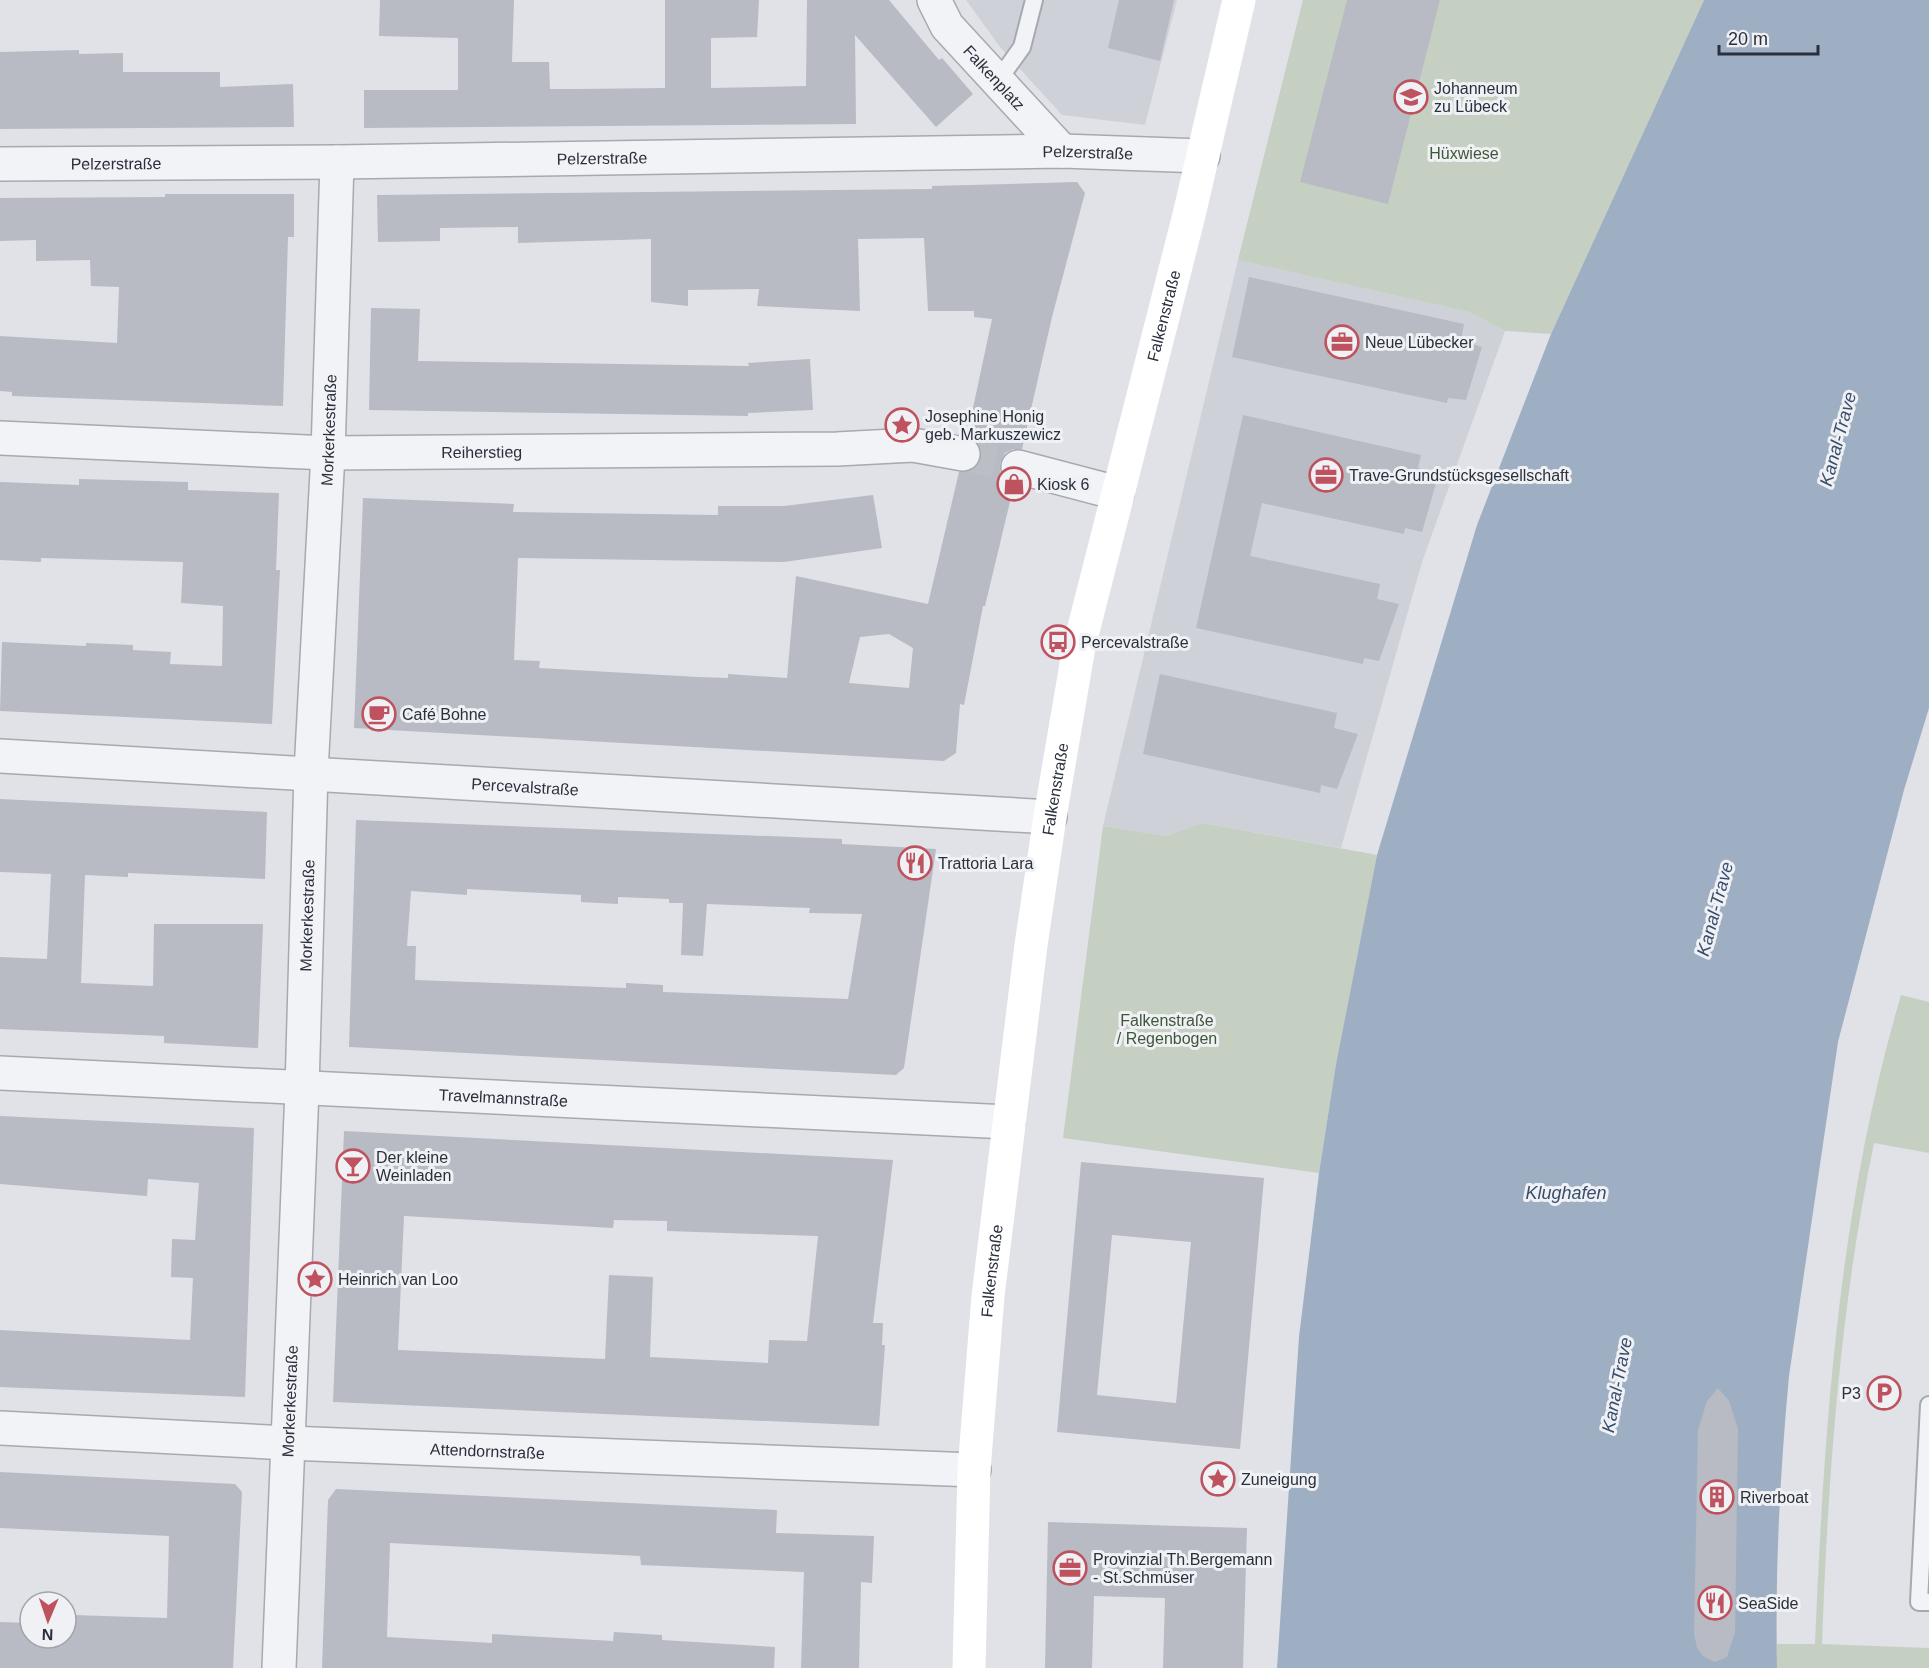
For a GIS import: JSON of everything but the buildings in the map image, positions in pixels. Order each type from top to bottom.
[{"type":"main road","name":"Falkenstraße","points":[[969,1668],[974,1470],[988,1296],[1008,1122],[1050,817],[1079,647],[1203,156],[1239,0]]},
{"type":"street","name":"Falkenplatz","points":[[934,0],[946,26],[1062,151]]},
{"type":"street","name":"Pelzerstraße","points":[[0,164],[337,162],[1062,151],[1203,156]]},
{"type":"street","name":"Morkerkestraße","points":[[279,1668],[302,1089],[311,772],[328,453],[337,162]]},
{"type":"street","name":"Reiherstieg","points":[[0,438],[328,453],[837,448],[913,445],[963,454]]},
{"type":"street","points":[[1018,467],[1117,493]]},
{"type":"street","name":"Percevalstraße","points":[[0,756],[311,772],[1050,817]]},
{"type":"street","name":"Travelmannstraße","points":[[0,1073],[1008,1122]]},
{"type":"street","name":"Attendornstraße","points":[[0,1428],[288,1443],[974,1470]]},
{"type":"lane","points":[[997,82],[1022,47],[1034,0]]},
{"type":"lane","points":[[1924,1602],[1929,1405]]},
{"type":"shaded area","points":[[966,0],[1177,0],[1145,125],[1062,115],[1000,47]]},
{"type":"shaded area","points":[[1238,260],[1469,312],[1505,331],[1422,562],[1341,848],[1203,823],[1165,836],[1103,826]]},
{"type":"green space","name":"Hüxwiese","points":[[1303,0],[1704,0],[1551,334],[1505,331],[1469,312],[1238,260]]},
{"type":"green space","name":"Falkenstraße / Regenbogen","points":[[1203,823],[1377,855],[1336,1064],[1319,1173],[1063,1138],[1103,826],[1165,836]]},
{"type":"green space","points":[[1901,995],[1929,1002],[1929,1153],[1874,1143],[1852,1267],[1837,1392],[1822,1644],[1929,1648],[1929,1668],[1777,1668],[1777,1644],[1815,1644],[1824,1480],[1838,1316],[1863,1154],[1880,1074]]},
{"type":"water","name":"Klughafen","points":[[1704,0],[1929,0],[1929,708],[1904,790],[1838,1042],[1789,1376],[1779,1522],[1777,1668],[1277,1668],[1299,1337],[1319,1173],[1336,1064],[1377,855],[1477,525],[1551,334]]},
{"type":"tunnel","points":[[963,454],[1018,467]]},
{"type":"place","name":"Johanneum zu Lübeck","points":[[1411,97]]},
{"type":"place","name":"Neue Lübecker","points":[[1342,342]]},
{"type":"place","name":"Josephine Honig geb. Markuszewicz","points":[[902,425]]},
{"type":"place","name":"Trave-Grundstücksgesellschaft","points":[[1326,475]]},
{"type":"place","name":"Kiosk 6","points":[[1014,484]]},
{"type":"place","name":"Percevalstraße","points":[[1058,642]]},
{"type":"place","name":"Café Bohne","points":[[379,714]]},
{"type":"place","name":"Trattoria Lara","points":[[915,863]]},
{"type":"place","name":"Der kleine Weinladen","points":[[353,1166]]},
{"type":"place","name":"Heinrich van Loo","points":[[315,1279]]},
{"type":"place","name":"P3","points":[[1884,1393]]},
{"type":"place","name":"Zuneigung","points":[[1218,1479]]},
{"type":"place","name":"Riverboat","points":[[1717,1497]]},
{"type":"place","name":"Provinzial Th.Bergemann - St.Schmüser","points":[[1070,1568]]},
{"type":"place","name":"SeaSide","points":[[1715,1603]]},
{"type":"water label","name":"Kanal-Trave","points":[[1838,439]]},
{"type":"water label","name":"Kanal-Trave","points":[[1715,909]]},
{"type":"water label","name":"Kanal-Trave","points":[[1617,1385]]}]
